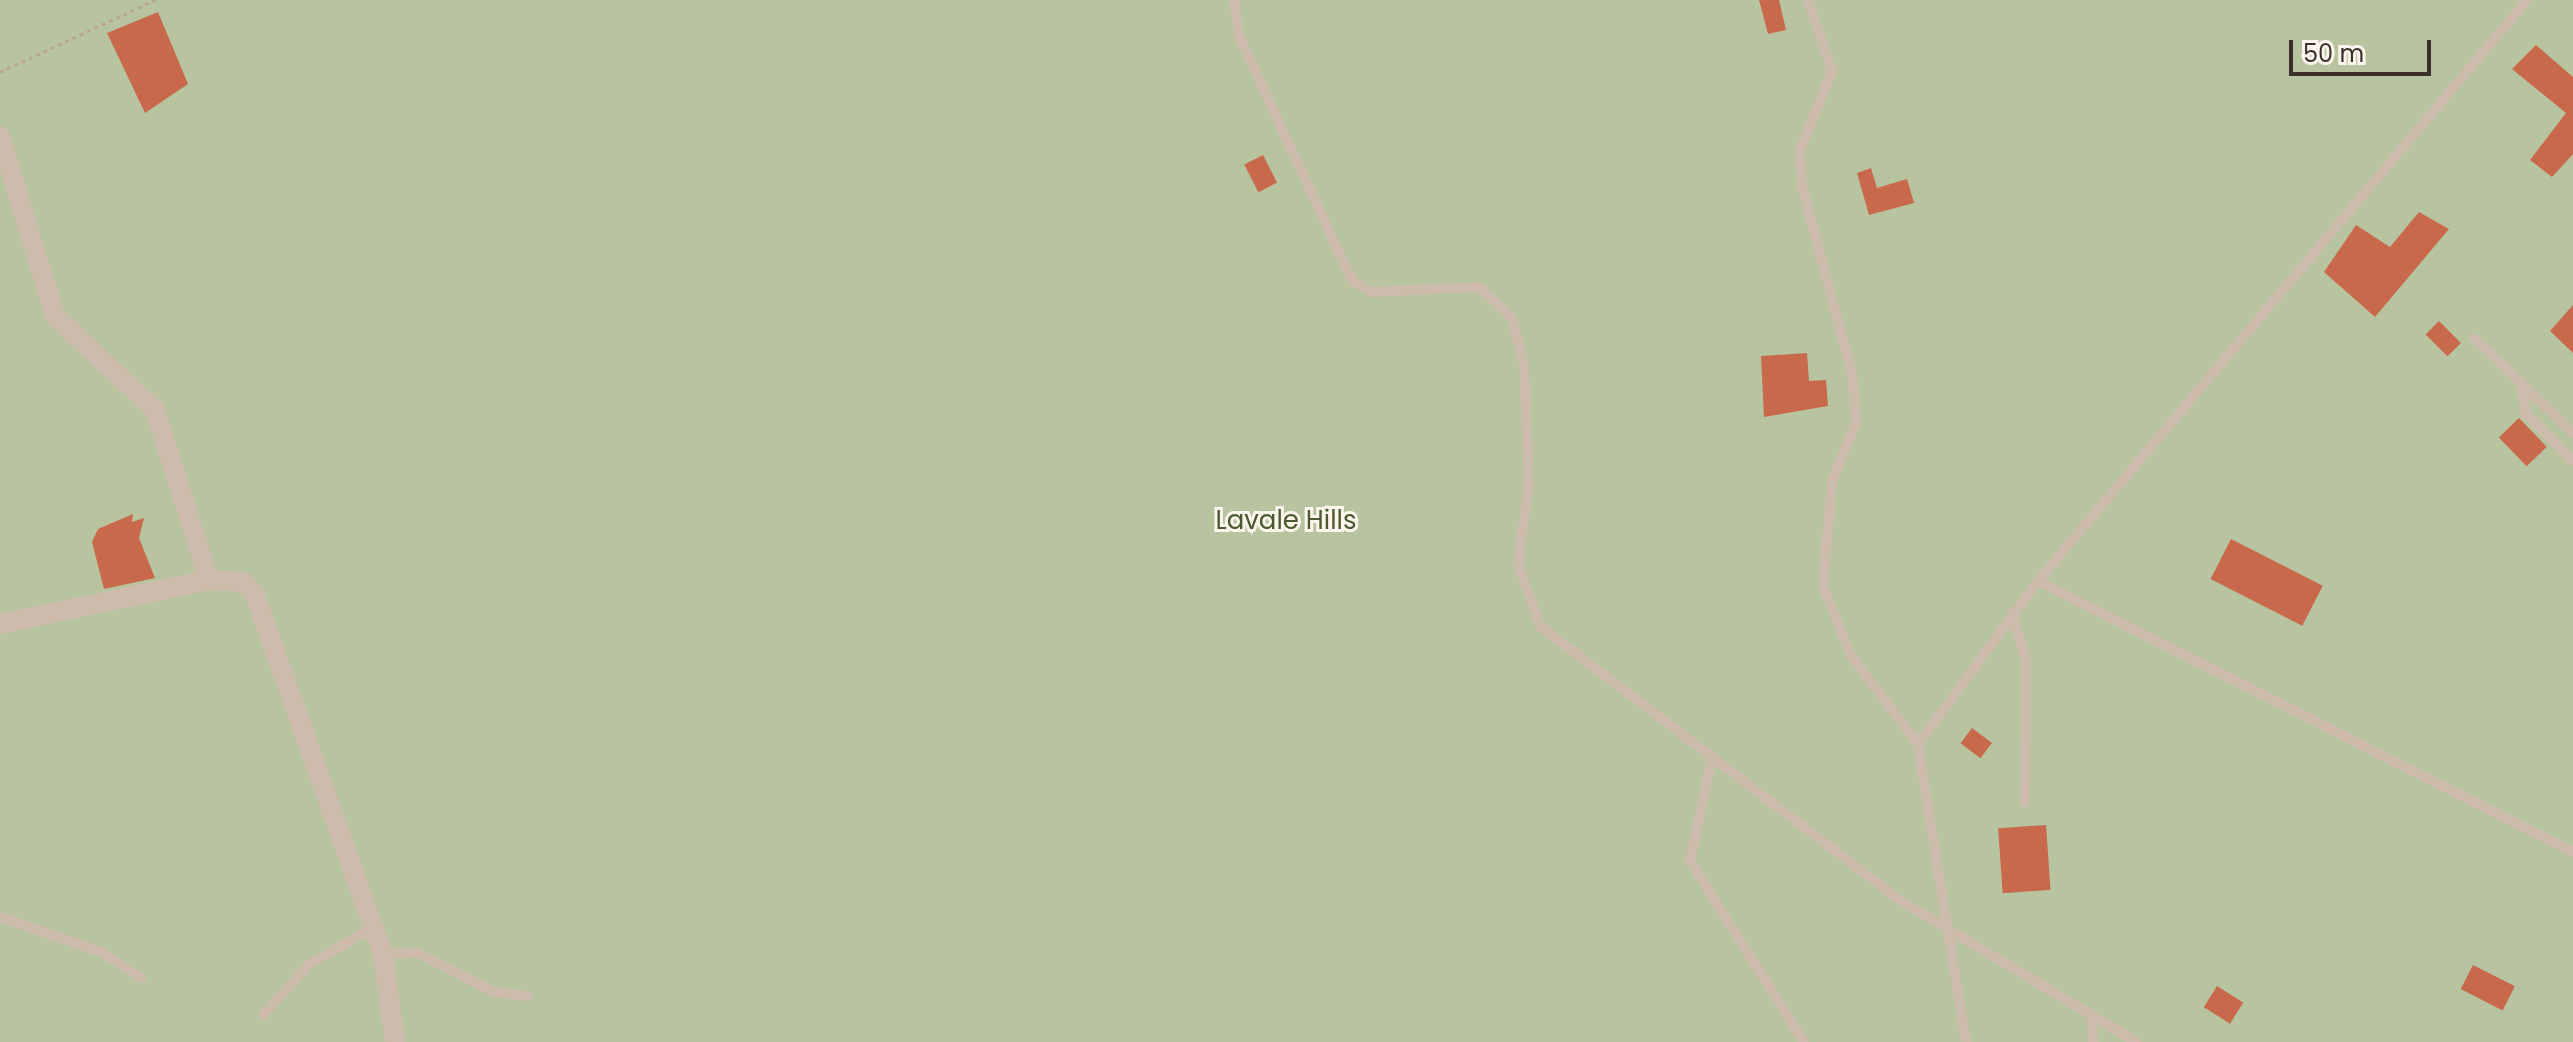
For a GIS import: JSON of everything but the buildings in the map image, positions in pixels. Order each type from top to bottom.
[{"type":"street","points":[[0,136],[55,316],[155,410],[209,580]]},
{"type":"street","points":[[0,624],[209,580],[243,582],[261,605],[371,929],[383,954],[395,1042]]},
{"type":"lane","points":[[1234,0],[1239,36],[1352,280],[1371,292],[1479,287],[1512,318],[1524,365],[1529,483],[1518,564],[1530,611],[1552,639],[1942,928],[2137,1042]]},
{"type":"lane","points":[[1808,0],[1832,71],[1800,167],[1852,374],[1856,423],[1832,481],[1823,586],[1851,656],[1918,744],[1942,928],[1966,1042]]},
{"type":"lane","points":[[1918,744],[2038,581],[2527,0]]},
{"type":"lane","points":[[2474,338],[2573,433]]},
{"type":"lane","points":[[2521,383],[2526,414],[2573,461]]},
{"type":"lane","points":[[2038,581],[2573,851]]},
{"type":"lane","points":[[2012,613],[2026,661],[2025,802]]},
{"type":"lane","points":[[1712,757],[1690,861],[1804,1042]]},
{"type":"lane","points":[[0,917],[101,952],[141,978]]},
{"type":"lane","points":[[263,1015],[309,964],[371,929]]},
{"type":"lane","points":[[383,954],[418,953],[494,992],[528,996]]},
{"type":"lane","points":[[2092,1016],[2093,1042]]},
{"type":"path","points":[[0,72],[155,0]]},
{"type":"green space","name":"Lavale Hills","points":[[0,0],[2573,0],[2573,1042],[0,1042]]}]
